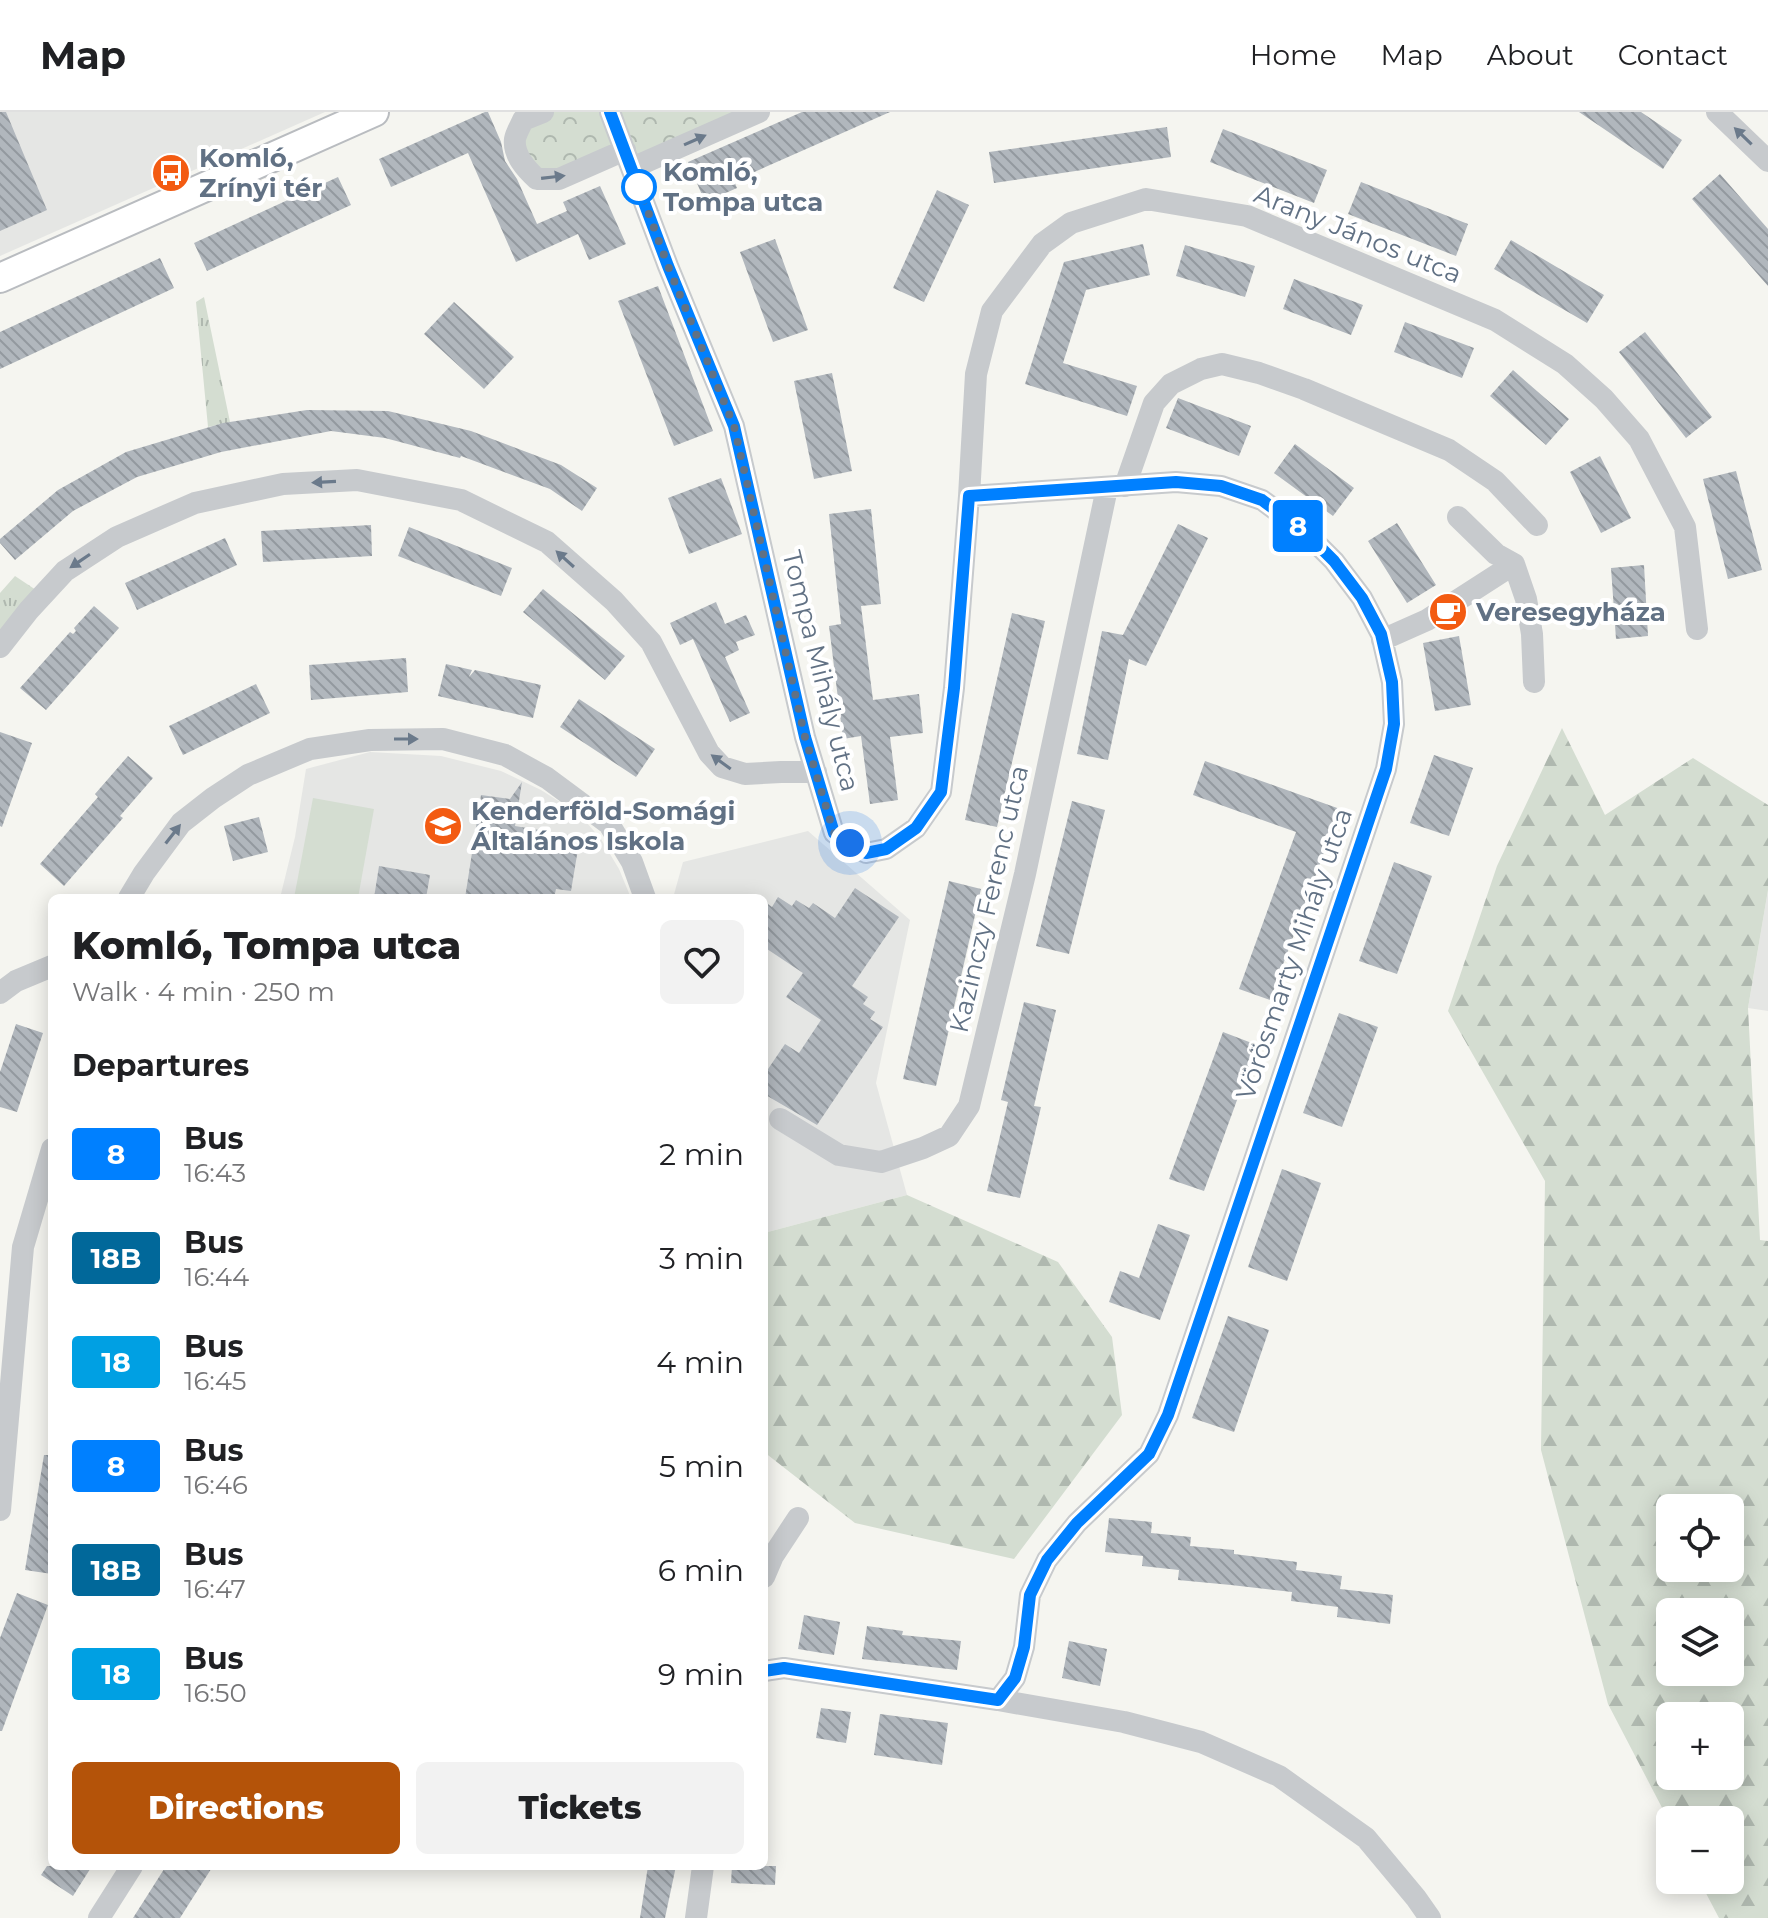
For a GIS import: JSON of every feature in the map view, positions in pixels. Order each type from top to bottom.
[{"type":"main road","points":[[0,278],[374,112]]},
{"type":"street","points":[[543,112],[523,120],[515,139],[524,167],[537,179],[559,179],[628,159],[759,112]]},
{"type":"street","name":"Tompa Mihály utca","points":[[610,112],[668,266],[734,426],[805,737],[834,833],[866,853],[886,849],[916,828],[941,792],[954,688],[969,496]]},
{"type":"street","points":[[1717,112],[1768,161]]},
{"type":"street","name":"Arany János utca","points":[[969,496],[976,374],[992,311],[1042,244],[1071,223],[1146,199],[1247,216],[1495,320],[1565,364],[1585,381],[1639,439],[1685,527],[1697,629]]},
{"type":"street","name":"Kazinczy Ferenc utca","points":[[780,1119],[839,1155],[881,1162],[949,1136],[969,1106],[1116,487],[1154,403],[1171,384],[1201,369],[1222,364],[1304,389],[1449,450],[1495,481],[1537,525]]},
{"type":"street","points":[[0,647],[35,602],[65,571],[117,537],[195,503],[283,484],[357,480],[461,500],[547,542],[614,601],[651,642],[709,753],[722,767],[745,774],[816,772]]},
{"type":"street","name":"Vörösmarty Mihály utca","points":[[969,496],[1176,482],[1221,486],[1262,500],[1304,531],[1334,561],[1362,598],[1382,640],[1392,682],[1394,724],[1386,769],[1168,1415],[1149,1454],[1077,1523],[1047,1560],[1030,1595],[1024,1647],[1015,1678],[998,1700]]},
{"type":"street","points":[[1458,517],[1496,554],[1514,564],[1526,599],[1532,634],[1534,682]]},
{"type":"street","points":[[1382,640],[1427,620],[1514,564]]},
{"type":"street","points":[[131,894],[181,823],[248,775],[310,749],[370,740],[443,739],[505,755],[547,778],[609,824],[632,862],[644,894]]},
{"type":"street","points":[[0,993],[16,981],[48,968]]},
{"type":"street","points":[[0,1510],[23,1247],[48,1163]]},
{"type":"street","points":[[768,1568],[798,1518]]},
{"type":"street","points":[[768,1670],[784,1668],[998,1700],[1124,1722],[1201,1742],[1279,1776],[1366,1838],[1430,1918]]},
{"type":"street","points":[[99,1918],[129,1870]]},
{"type":"street","points":[[696,1918],[702,1870]]},
{"type":"shaded area","points":[[0,112],[325,112],[0,256]]},
{"type":"shaded area","name":"Kenderföld-Somági Általános Iskola","points":[[370,752],[441,756],[501,771],[541,790],[579,814],[601,839],[629,894],[281,894],[295,837],[306,769]]},
{"type":"shaded area","points":[[808,831],[910,920],[876,1083],[907,1195],[768,1232],[768,894],[674,894],[683,862]]},
{"type":"shaded area","points":[[1768,890],[1768,1011],[1748,1008]]},
{"type":"green space","points":[[543,112],[759,112],[632,168],[625,151],[559,179],[524,167],[523,120]]},
{"type":"green space","points":[[204,297],[230,422],[208,427],[196,302]]},
{"type":"green space","points":[[15,576],[42,594],[0,647],[0,593]]},
{"type":"green space","points":[[1562,728],[1605,815],[1693,758],[1768,805],[1768,890],[1748,1008],[1760,1240],[1768,1241],[1768,1918],[1719,1918],[1706,1894],[1744,1894],[1744,1806],[1661,1806],[1608,1704],[1541,1450],[1545,1181],[1448,1011],[1497,866]]},
{"type":"green space","points":[[313,798],[374,809],[359,894],[295,894]]},
{"type":"green space","points":[[907,1195],[1058,1262],[1112,1337],[1122,1415],[1014,1559],[855,1523],[768,1455],[768,1232]]},
{"type":"building","points":[[0,112],[6,112],[47,210],[0,231]]},
{"type":"building","points":[[488,112],[501,142],[505,161],[517,179],[537,224],[567,211],[563,202],[600,186],[626,244],[589,260],[578,234],[516,262],[468,153],[391,187],[379,159]]},
{"type":"building","points":[[802,112],[890,112],[734,181],[737,188],[705,202],[688,162]]},
{"type":"building","points":[[1579,112],[1641,112],[1682,140],[1663,169]]},
{"type":"building","points":[[1167,127],[1171,157],[994,183],[989,152]]},
{"type":"building","points":[[1223,129],[1327,170],[1314,203],[1210,162]]},
{"type":"building","points":[[1720,174],[1768,229],[1768,286],[1692,199]]},
{"type":"building","points":[[338,177],[351,205],[207,271],[194,243]]},
{"type":"building","points":[[1361,182],[1468,224],[1456,256],[1348,214]]},
{"type":"building","points":[[937,190],[969,205],[924,302],[893,288]]},
{"type":"building","points":[[775,239],[808,330],[773,342],[740,252]]},
{"type":"building","points":[[1511,240],[1604,295],[1587,323],[1494,269]]},
{"type":"building","points":[[1143,244],[1150,275],[1086,290],[1063,363],[1137,386],[1127,416],[1025,384],[1064,262]]},
{"type":"building","points":[[1185,245],[1255,266],[1245,297],[1176,276]]},
{"type":"building","points":[[160,258],[174,288],[0,369],[0,332]]},
{"type":"building","points":[[1294,279],[1363,305],[1351,335],[1283,309]]},
{"type":"building","points":[[658,286],[713,431],[674,446],[618,301]]},
{"type":"building","points":[[454,302],[514,357],[484,389],[424,334]]},
{"type":"building","points":[[1405,322],[1474,348],[1462,378],[1394,352]]},
{"type":"building","points":[[1645,332],[1712,417],[1686,438],[1619,352]]},
{"type":"building","points":[[1513,370],[1569,419],[1546,445],[1490,396]]},
{"type":"building","points":[[832,373],[852,471],[814,479],[794,381]]},
{"type":"building","points":[[1178,398],[1251,426],[1239,456],[1166,428]]},
{"type":"building","points":[[307,410],[388,411],[471,431],[561,465],[597,488],[582,511],[550,489],[461,456],[385,438],[331,431],[221,452],[137,477],[73,511],[15,560],[0,543],[0,539],[58,490],[126,452],[223,423]]},
{"type":"building","points":[[1295,444],[1354,488],[1333,516],[1274,473]]},
{"type":"building","points":[[1600,456],[1631,518],[1601,533],[1570,472]]},
{"type":"building","points":[[1736,471],[1762,570],[1728,579],[1703,479]]},
{"type":"building","points":[[721,478],[742,534],[689,554],[668,498]]},
{"type":"building","points":[[871,509],[881,604],[861,606],[873,700],[919,694],[923,733],[890,737],[898,800],[870,804],[861,736],[843,739],[829,626],[841,624],[829,514]]},
{"type":"building","points":[[1397,523],[1436,585],[1407,603],[1368,541]]},
{"type":"building","points":[[1178,524],[1208,538],[1146,666],[1129,659],[1108,760],[1077,754],[1102,631],[1123,635]]},
{"type":"building","points":[[371,525],[372,556],[263,562],[261,531]]},
{"type":"building","points":[[409,527],[512,568],[501,596],[398,556]]},
{"type":"building","points":[[225,538],[237,565],[137,610],[125,583]]},
{"type":"building","points":[[1644,565],[1648,636],[1616,639],[1611,568]]},
{"type":"building","points":[[543,589],[625,656],[605,680],[523,612]]},
{"type":"building","points":[[716,602],[725,624],[746,615],[755,635],[736,642],[739,650],[725,657],[750,713],[730,722],[693,639],[680,645],[670,623]]},
{"type":"building","points":[[94,606],[119,628],[46,710],[20,688],[70,632],[73,634],[76,631],[74,628]]},
{"type":"building","points":[[1012,613],[1045,621],[997,827],[965,820]]},
{"type":"building","points":[[1459,636],[1471,705],[1435,711],[1423,643]]},
{"type":"building","points":[[406,658],[408,692],[311,700],[309,665]]},
{"type":"building","points":[[446,664],[472,670],[469,677],[475,670],[541,685],[533,718],[438,696]]},
{"type":"building","points":[[256,684],[270,713],[183,755],[169,726]]},
{"type":"building","points":[[579,699],[655,749],[636,777],[560,727]]},
{"type":"building","points":[[0,732],[32,743],[2,827],[0,826]]},
{"type":"building","points":[[1434,755],[1473,768],[1449,836],[1410,823]]},
{"type":"building","points":[[128,756],[153,778],[64,886],[40,864],[98,797],[95,794]]},
{"type":"building","points":[[1205,761],[1340,809],[1270,1000],[1239,989],[1296,832],[1193,795]]},
{"type":"building","points":[[522,782],[515,826],[580,837],[571,891],[556,889],[555,894],[466,894],[481,795],[510,799]]},
{"type":"building","points":[[1072,801],[1105,810],[1069,954],[1036,946]]},
{"type":"building","points":[[259,817],[268,852],[233,861],[224,826]]},
{"type":"building","points":[[1394,862],[1432,876],[1397,974],[1359,961]]},
{"type":"building","points":[[379,866],[430,875],[427,894],[375,894]]},
{"type":"building","points":[[949,881],[981,889],[936,1086],[903,1079]]},
{"type":"building","points":[[855,888],[899,917],[852,986],[868,997],[863,1004],[875,1012],[870,1019],[883,1027],[817,1125],[768,1096],[768,1069],[785,1044],[799,1053],[821,1020],[786,997],[803,973],[768,950],[768,904],[772,907],[778,897],[792,906],[796,900],[809,908],[813,903],[835,918]]},
{"type":"building","points":[[1024,1002],[1056,1010],[1034,1106],[1041,1107],[1020,1198],[987,1191],[1008,1102],[1001,1100]]},
{"type":"building","points":[[1339,1013],[1378,1027],[1342,1127],[1303,1113]]},
{"type":"building","points":[[16,1024],[43,1033],[17,1112],[0,1107],[0,1072]]},
{"type":"building","points":[[1223,1032],[1257,1045],[1204,1191],[1169,1179]]},
{"type":"building","points":[[1282,1169],[1321,1183],[1287,1281],[1248,1267]]},
{"type":"building","points":[[1158,1224],[1190,1235],[1160,1320],[1109,1302],[1120,1271],[1139,1278]]},
{"type":"building","points":[[1228,1316],[1269,1330],[1234,1432],[1192,1418]]},
{"type":"building","points":[[44,1455],[48,1455],[48,1573],[25,1570]]},
{"type":"building","points":[[1109,1518],[1152,1522],[1151,1533],[1191,1537],[1190,1546],[1234,1550],[1234,1554],[1297,1562],[1296,1570],[1342,1576],[1340,1589],[1393,1595],[1390,1624],[1337,1617],[1338,1607],[1291,1601],[1292,1592],[1178,1580],[1179,1570],[1142,1566],[1143,1556],[1105,1552]]},
{"type":"building","points":[[17,1593],[48,1605],[0,1731],[0,1638]]},
{"type":"building","points":[[804,1615],[840,1622],[834,1655],[798,1649]]},
{"type":"building","points":[[867,1626],[903,1631],[902,1635],[961,1641],[957,1670],[862,1659]]},
{"type":"building","points":[[1069,1641],[1107,1649],[1100,1686],[1062,1678]]},
{"type":"building","points":[[821,1708],[851,1712],[846,1743],[816,1738]]},
{"type":"building","points":[[880,1714],[948,1723],[942,1765],[874,1755]]},
{"type":"building","points":[[47,1866],[48,1870],[89,1870],[73,1896],[41,1875]]},
{"type":"building","points":[[768,1866],[776,1866],[775,1885],[731,1883],[732,1870],[768,1870]]},
{"type":"building","points":[[163,1870],[210,1870],[180,1918],[133,1918]]},
{"type":"building","points":[[647,1870],[675,1870],[665,1918],[640,1918]]},
{"type":"bus line","name":"8","points":[[610,112],[668,266],[734,426],[805,737],[834,833],[866,853],[886,849],[916,828],[941,792],[954,688],[969,496],[1176,482],[1221,486],[1262,500],[1304,531],[1334,561],[1362,598],[1381,634],[1392,682],[1394,724],[1386,769],[1168,1415],[1149,1454],[1077,1523],[1047,1560],[1030,1595],[1024,1647],[1015,1678],[998,1700],[784,1668],[768,1670]]},
{"type":"place","name":"Komló, Zrínyi tér","points":[[171,173]]},
{"type":"place","name":"Komló, Tompa utca","points":[[639,187]]},
{"type":"place","name":"Veresegyháza","points":[[1448,612]]},
{"type":"place","name":"Kenderföld-Somági Általános Iskola","points":[[443,826]]},
{"type":"route","points":[[639,187],[734,426],[805,737],[834,833],[850,843]]}]
